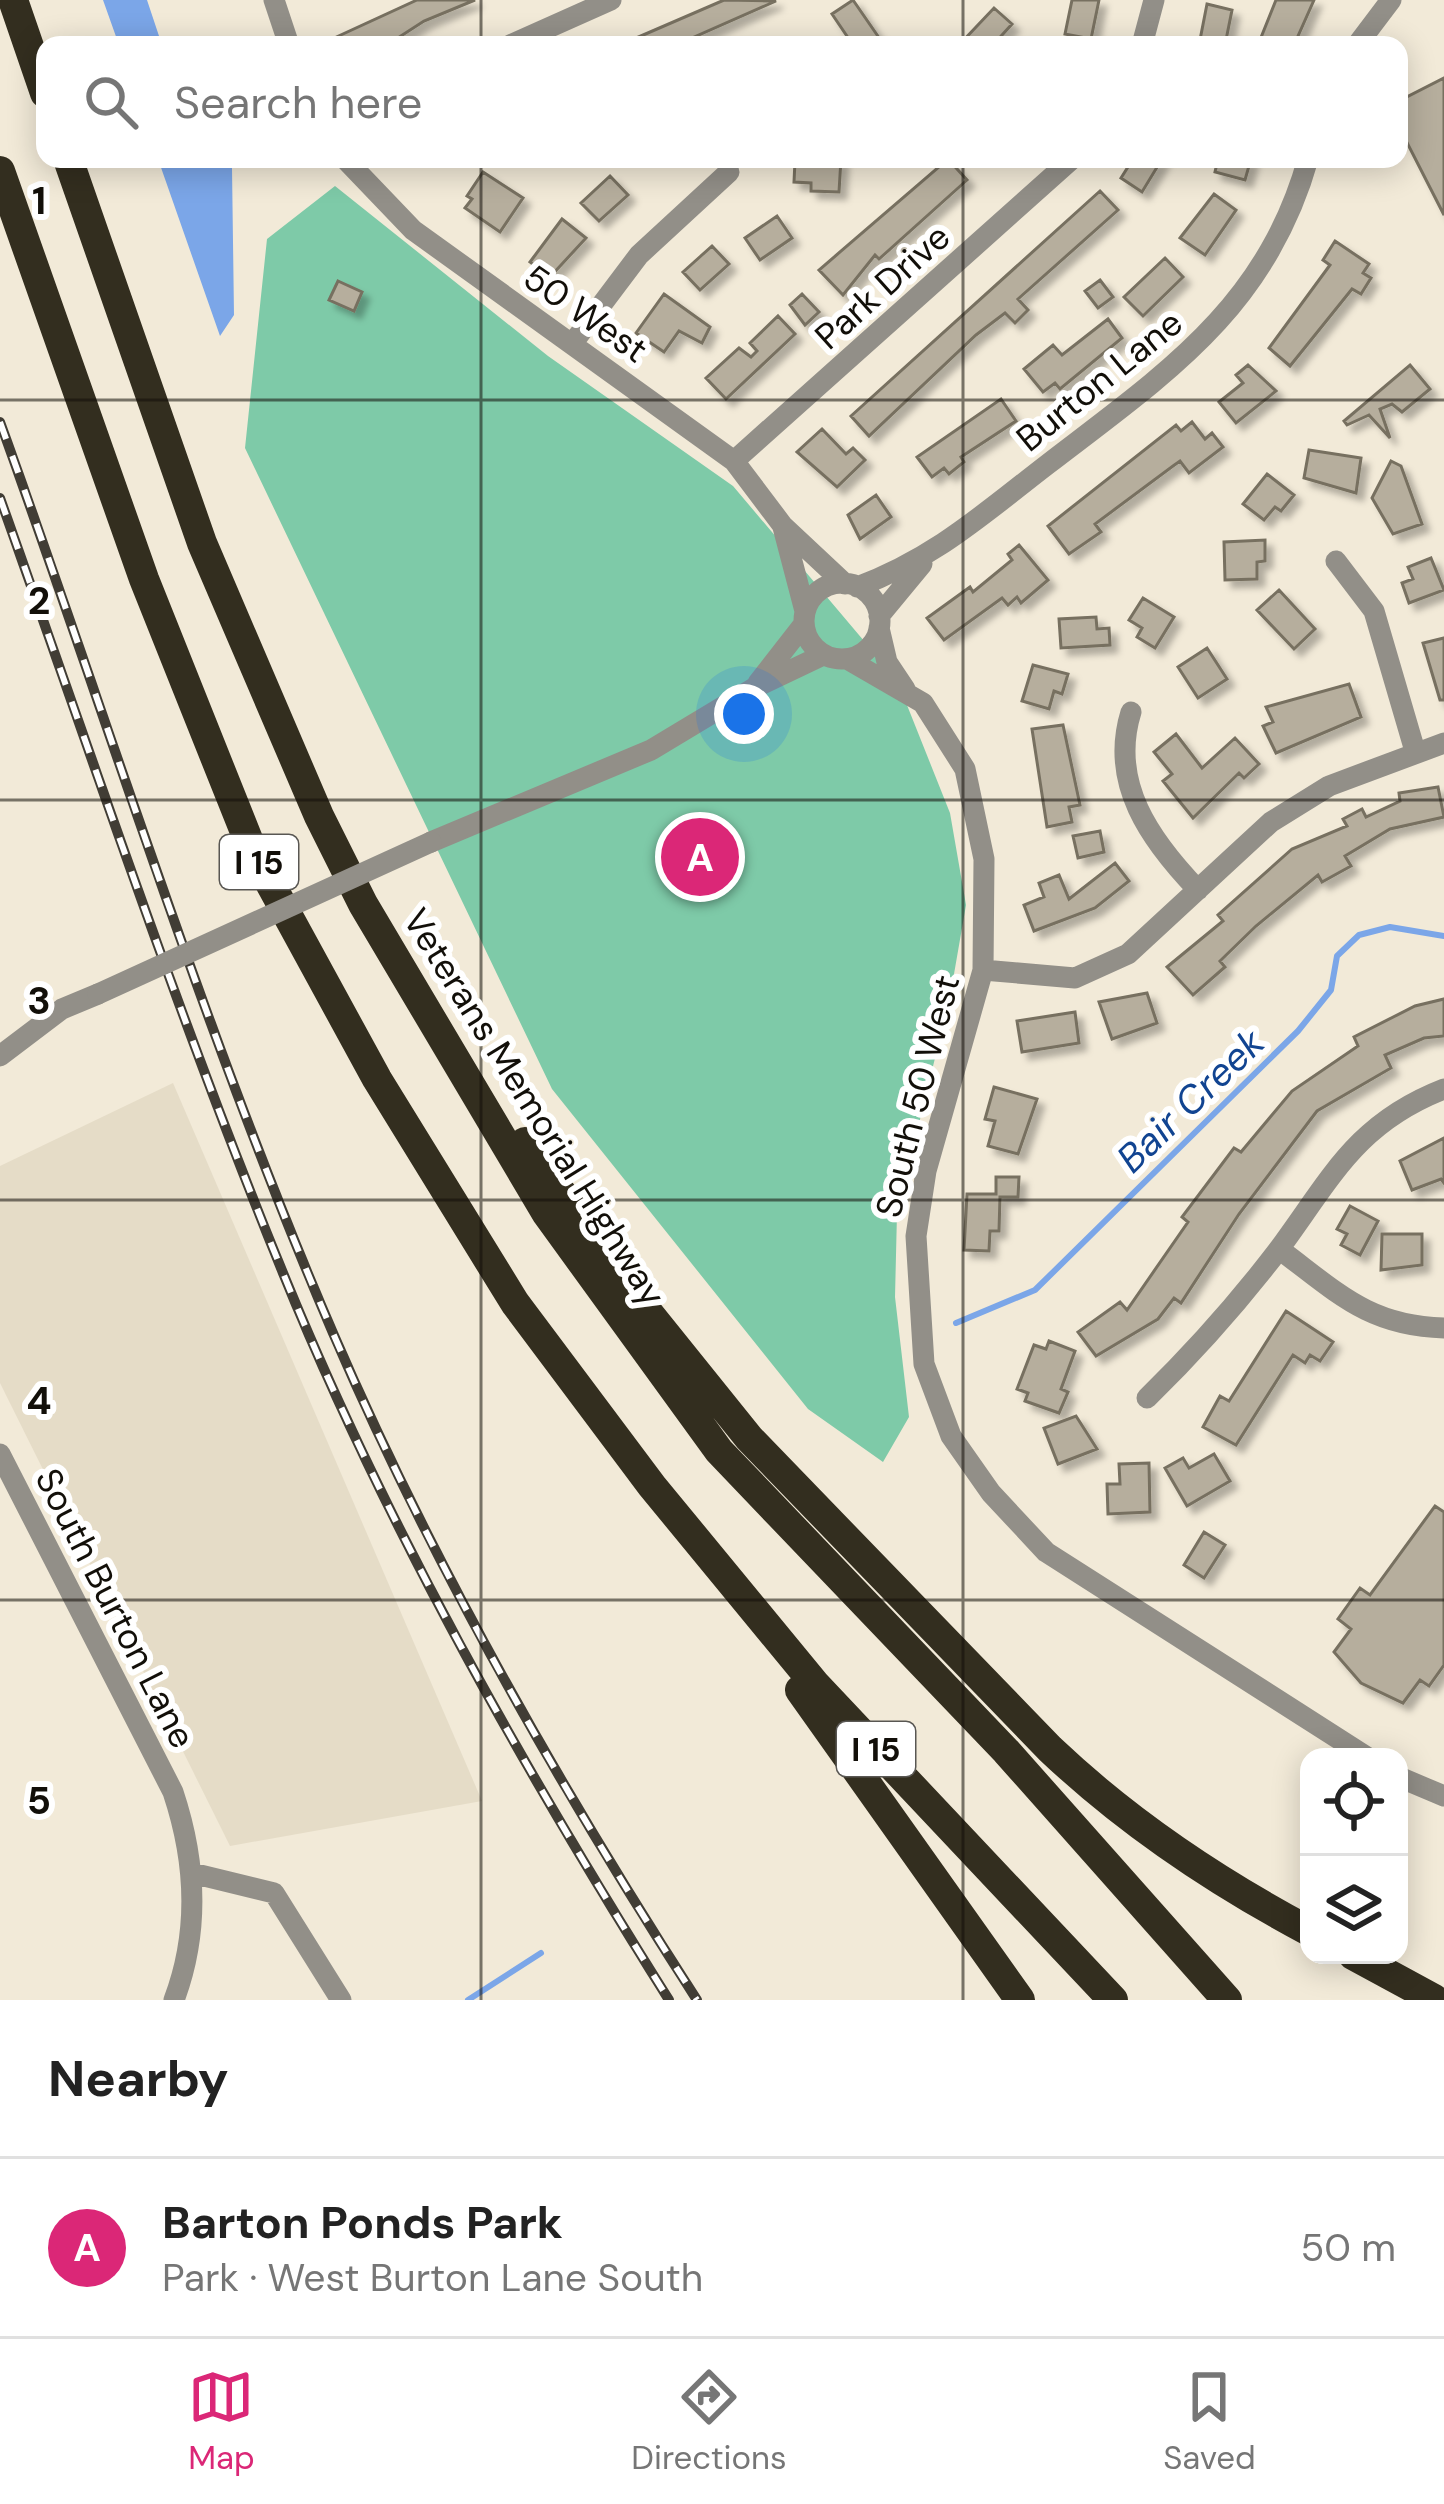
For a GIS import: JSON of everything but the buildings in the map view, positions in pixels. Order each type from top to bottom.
[{"type":"highway","points":[[13,0],[36,67]]},
{"type":"highway","name":"Veterans Memorial Highway","points":[[71,168],[202,543],[319,816],[386,943],[547,1214],[719,1451],[1006,1751],[1227,2000]]},
{"type":"highway","name":"I 15","points":[[0,171],[144,579],[253,851],[376,1078],[515,1303],[652,1486],[815,1684],[1113,2000]]},
{"type":"highway","points":[[386,943],[642,1306],[749,1438],[1101,1797],[1169,1846],[1300,1926]]},
{"type":"highway","points":[[652,1486],[1020,2000]]},
{"type":"highway","points":[[1370,1964],[1434,1999]]},
{"type":"street","points":[[274,0],[286,36]]},
{"type":"street","points":[[530,36],[611,0]]},
{"type":"street","points":[[1144,36],[1154,0]]},
{"type":"street","points":[[1365,36],[1391,0]]},
{"type":"street","name":"50 West","points":[[354,168],[413,230],[734,461],[783,526],[851,585]]},
{"type":"street","name":"Park Drive","points":[[734,461],[1062,168]]},
{"type":"street","name":"Burton Lane","points":[[879,622],[926,559],[1190,355],[1265,264],[1292,216],[1305,168]]},
{"type":"street","points":[[572,344],[639,255],[729,172]]},
{"type":"street","name":"50 West","points":[[783,526],[804,617]]},
{"type":"street","name":"Burton Lane","points":[[851,585],[926,559]]},
{"type":"street","points":[[1336,561],[1374,611],[1415,751]]},
{"type":"street","points":[[0,1056],[62,1009],[431,842],[651,750],[754,688],[823,655],[847,659],[868,649],[879,622],[851,585],[820,590],[754,688]]},
{"type":"street","points":[[804,617],[823,655]]},
{"type":"street","name":"South 50 West","points":[[879,622],[887,662],[905,690]]},
{"type":"street","name":"South 50 West","points":[[847,659],[922,703],[965,769],[984,859],[983,970],[926,1171],[916,1236],[924,1364],[951,1436],[991,1493],[1046,1552],[1353,1748]]},
{"type":"street","points":[[1131,712],[1121,742],[1130,792],[1165,855],[1198,890]]},
{"type":"street","points":[[983,970],[1075,978],[1128,954],[1271,822],[1329,787],[1444,743]]},
{"type":"street","points":[[1147,1398],[1202,1344],[1362,1136],[1408,1103],[1444,1089]]},
{"type":"street","points":[[1279,1249],[1361,1311],[1400,1327],[1444,1328]]},
{"type":"street","name":"South Burton Lane","points":[[0,1454],[173,1792],[192,1873],[188,1946],[174,2000]]},
{"type":"street","points":[[1408,1782],[1444,1796]]},
{"type":"street","points":[[192,1873],[274,1893],[341,2000]]},
{"type":"shaded area","points":[[173,1083],[482,1801],[230,1846],[0,1383],[0,1166]]},
{"type":"green space","points":[[335,186],[548,356],[733,486],[897,680],[950,813],[966,905],[950,997],[897,1213],[895,1297],[909,1417],[883,1462],[808,1409],[552,1089],[245,448],[267,239]]},
{"type":"water","points":[[103,0],[147,0],[159,36],[116,36]]},
{"type":"water","points":[[161,168],[232,168],[234,315],[220,336]]},
{"type":"waterway","name":"Bair Creek","points":[[956,1323],[1035,1290],[1298,1031],[1331,990],[1337,956],[1359,935],[1390,927],[1444,936]]},
{"type":"waterway","name":"Bair Creek","points":[[468,2000],[541,1953]]},
{"type":"railway","points":[[0,422],[200,994],[333,1333],[413,1505],[501,1674],[596,1839],[697,2000]]},
{"type":"railway","points":[[0,498],[208,1081],[323,1368],[460,1645],[669,2000]]},
{"type":"place","name":"Barton Ponds Park","points":[[700,857]]}]
